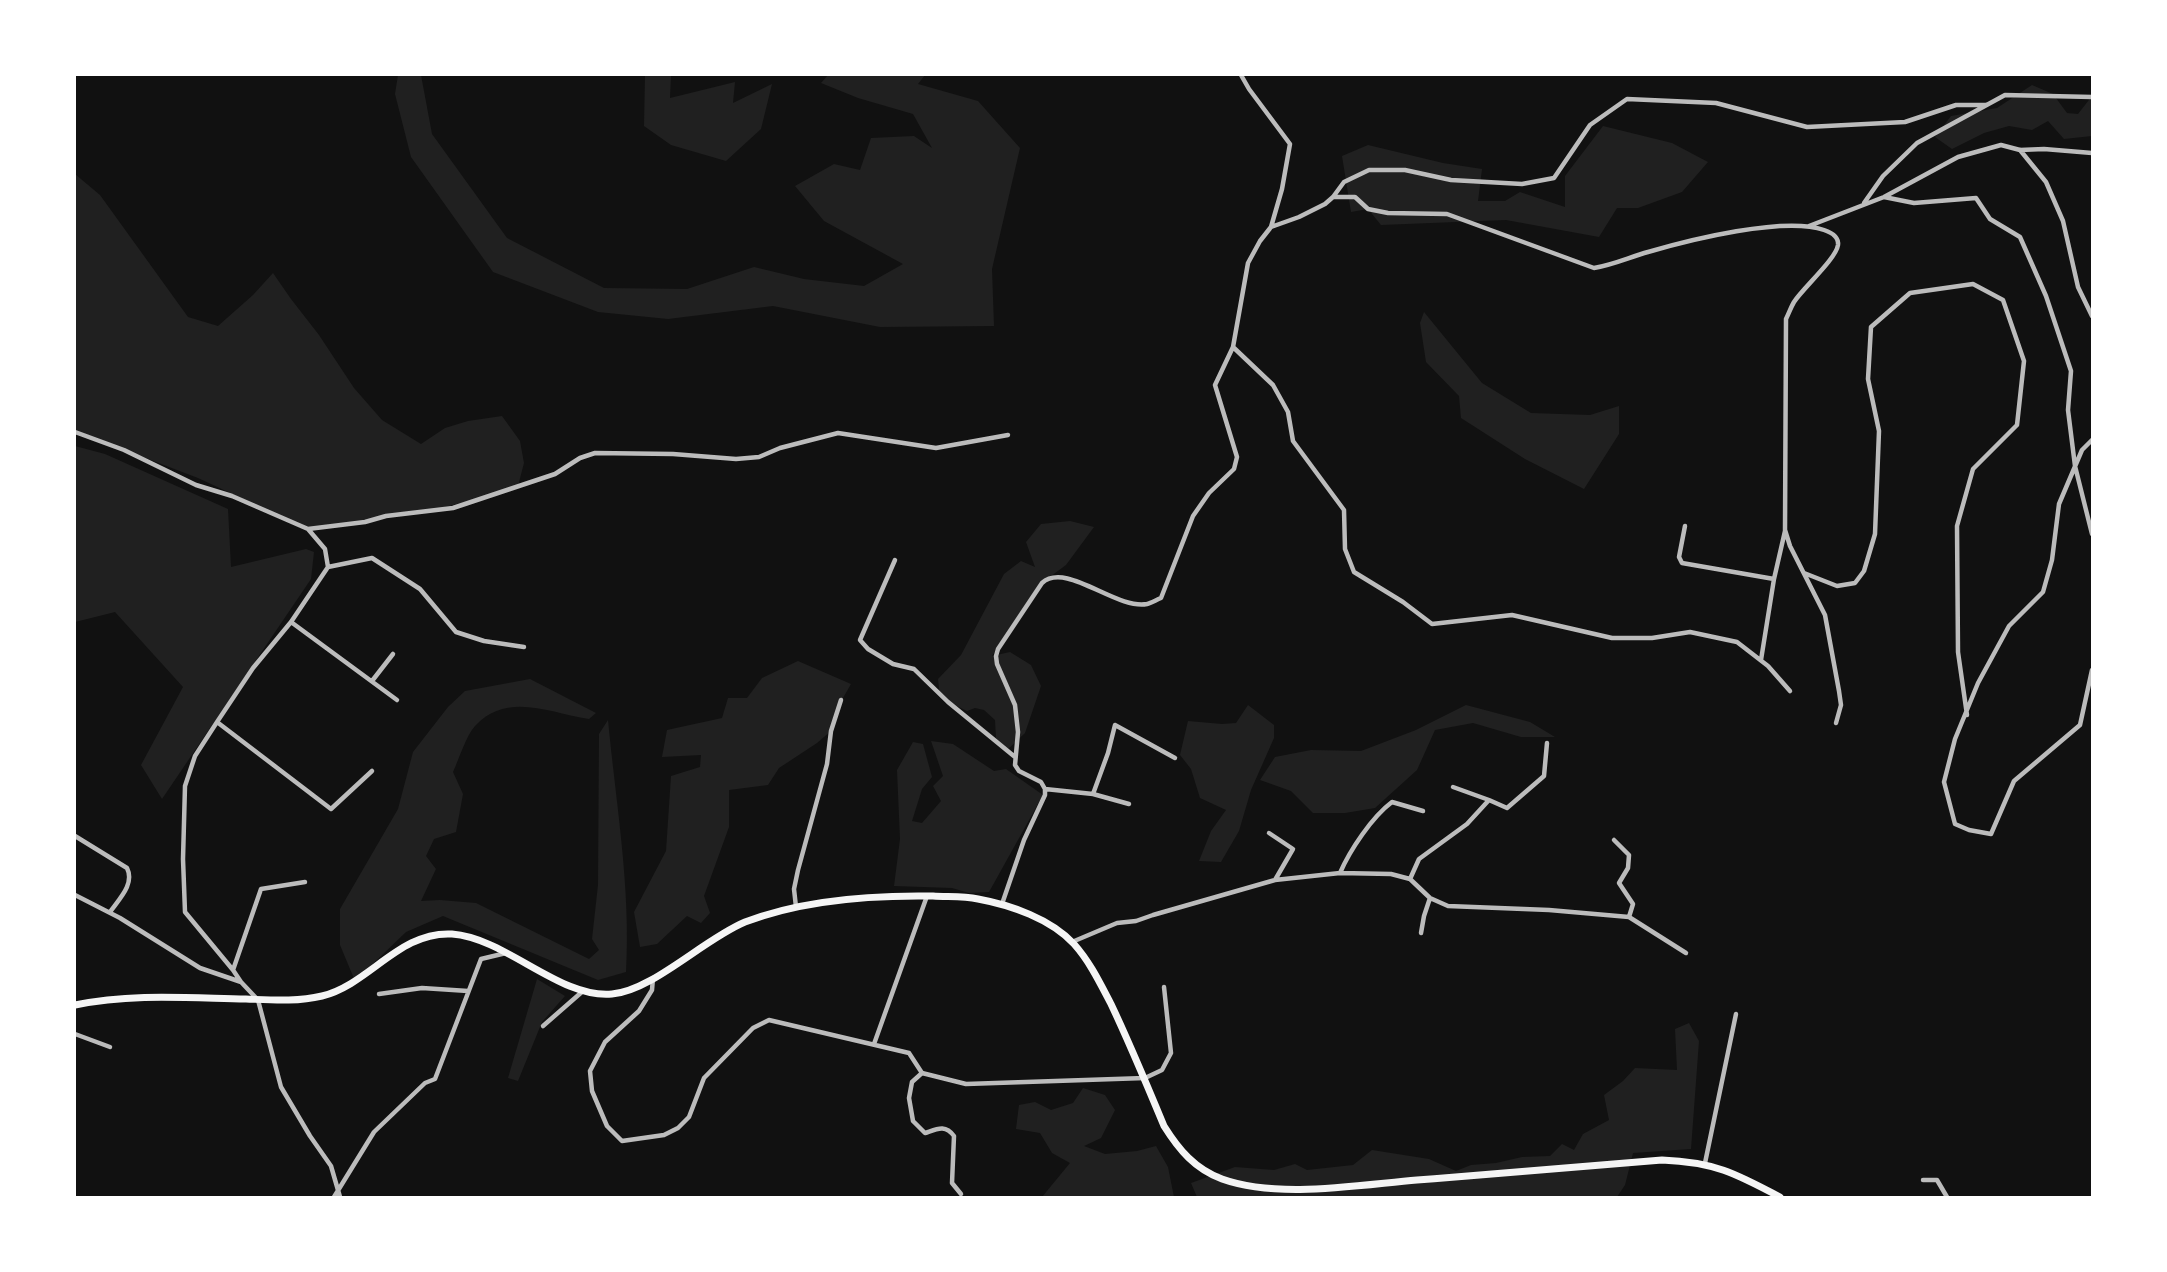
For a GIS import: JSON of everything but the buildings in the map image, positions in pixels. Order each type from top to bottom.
[{"type":"main road","points":[[75,1005],[130,998],[291,1001],[323,996],[355,981],[408,944],[434,935],[450,934],[469,937],[506,953],[565,984],[601,994],[612,994],[638,987],[725,931],[770,913],[796,907],[889,896],[973,898],[1002,904],[1034,917],[1072,942],[1089,963],[1103,989],[1145,1078],[1164,1126],[1176,1145],[1189,1160],[1221,1178],[1261,1188],[1341,1187],[1662,1160],[1705,1163],[1745,1178],[1780,1197]]},
{"type":"street","points":[[1002,904],[1024,840],[1045,795],[1045,789],[1041,782],[1019,772],[1015,765],[1018,732],[1015,705],[997,664],[998,649],[1042,583],[1048,577],[1061,576],[1131,603],[1146,604],[1161,598],[1193,516],[1209,493],[1234,470],[1237,457],[1215,385],[1233,347],[1248,263],[1260,241],[1272,226],[1282,189],[1290,144],[1248,89],[1241,75]]},
{"type":"street","points":[[1863,204],[1883,176],[1917,143],[2005,95],[2092,97]]},
{"type":"street","points":[[1272,226],[1299,217],[1325,204],[1344,182],[1369,170],[1404,170],[1452,180],[1522,184],[1554,178],[1590,125],[1627,99],[1716,103],[1807,127],[1905,122],[1956,106],[1986,105]]},
{"type":"street","points":[[1807,227],[1884,197],[1958,157],[2001,145],[2020,150],[2044,149],[2092,153]]},
{"type":"street","points":[[2020,150],[2046,182],[2060,213],[2078,287],[2092,316]]},
{"type":"street","points":[[1333,197],[1356,197],[1368,209],[1388,213],[1447,214],[1594,268],[1608,266],[1647,252],[1736,231],[1775,227],[1807,227],[1831,232],[1836,238],[1838,245],[1834,254],[1794,302],[1786,319],[1785,530],[1774,579],[1761,660]]},
{"type":"street","points":[[1884,197],[1914,203],[1976,198],[1990,219],[2020,237],[2046,296],[2070,371],[2068,410],[2075,466],[2092,534]]},
{"type":"street","points":[[1804,573],[1837,586],[1855,583],[1864,571],[1875,534],[1879,431],[1868,380],[1871,327],[1910,293],[1972,284],[2003,300],[2024,361],[2017,425],[1973,469],[1957,526],[1958,652],[1966,715]]},
{"type":"street","points":[[1233,347],[1273,385],[1288,412],[1293,441],[1344,510],[1345,549],[1354,572],[1403,602],[1432,624],[1512,614],[1612,638],[1652,638],[1690,632],[1737,642],[1761,660],[1790,690]]},
{"type":"street","points":[[75,432],[124,450],[196,484],[232,496],[308,529],[325,549],[328,567]]},
{"type":"street","points":[[308,529],[364,522],[386,516],[453,508],[555,474],[580,458],[595,453],[673,454],[736,459],[759,457],[780,448],[838,433],[936,448],[1008,435]]},
{"type":"street","points":[[2092,440],[2082,450],[2058,504],[2052,560],[2043,592],[2009,626],[1978,683],[1955,739],[1944,782],[1954,824],[1969,830],[1991,834],[2014,780],[2080,725],[2092,670]]},
{"type":"street","points":[[1684,526],[1679,557],[1682,563],[1774,579]]},
{"type":"street","points":[[1785,530],[1790,546],[1825,615],[1840,691],[1841,705],[1836,723]]},
{"type":"street","points":[[337,1196],[331,1166],[310,1136],[281,1087],[258,1000],[184,912],[185,786],[196,756],[217,722],[253,668],[290,622],[328,567],[372,558],[420,589],[456,632],[484,642],[524,647]]},
{"type":"street","points":[[895,560],[860,640],[868,649],[893,664],[914,669],[948,702],[1015,757]]},
{"type":"street","points":[[290,622],[397,700]]},
{"type":"street","points":[[372,682],[393,654]]},
{"type":"street","points":[[796,907],[794,889],[798,870],[827,764],[831,731],[841,700]]},
{"type":"street","points":[[217,722],[331,809],[372,771]]},
{"type":"street","points":[[1093,794],[1108,753],[1115,725],[1175,758]]},
{"type":"street","points":[[1454,786],[1507,808],[1544,776],[1547,743]]},
{"type":"street","points":[[1045,789],[1093,794],[1129,804]]},
{"type":"street","points":[[1410,879],[1419,859],[1466,824],[1489,800]]},
{"type":"street","points":[[1340,873],[1344,864],[1380,811],[1392,802],[1422,811]]},
{"type":"street","points":[[1269,832],[1293,849],[1275,880]]},
{"type":"street","points":[[75,836],[120,863],[127,868],[131,875],[129,883],[110,912]]},
{"type":"street","points":[[1614,840],[1629,856],[1628,868],[1619,883],[1633,904],[1629,917]]},
{"type":"street","points":[[1072,942],[1117,923],[1136,922],[1153,914],[1275,880],[1340,873],[1391,874],[1410,879],[1430,898],[1448,906],[1549,910],[1629,917],[1686,953]]},
{"type":"street","points":[[233,970],[261,889],[305,882]]},
{"type":"street","points":[[75,895],[110,912],[200,968],[241,982]]},
{"type":"street","points":[[874,1044],[927,896]]},
{"type":"street","points":[[1421,934],[1430,898]]},
{"type":"street","points":[[337,1196],[374,1132],[424,1083],[435,1079],[481,959],[506,953]]},
{"type":"street","points":[[653,978],[652,990],[639,1011],[605,1042],[590,1071],[592,1091],[607,1126],[622,1141],[664,1135],[678,1128],[689,1117],[704,1078],[753,1028],[769,1020],[909,1052],[922,1074],[966,1084],[1145,1078],[1162,1070],[1171,1053],[1164,987]]},
{"type":"street","points":[[379,994],[422,988],[468,991]]},
{"type":"street","points":[[543,1026],[583,990]]},
{"type":"street","points":[[1705,1163],[1736,1014]]},
{"type":"street","points":[[75,1034],[110,1047]]},
{"type":"street","points":[[922,1074],[912,1082],[909,1098],[913,1121],[925,1133],[942,1127],[949,1129],[954,1136],[952,1183],[961,1194]]},
{"type":"street","points":[[1923,1180],[1937,1180],[1947,1197]]},
{"type":"shaded area","points":[[398,75],[421,75],[432,134],[507,238],[604,288],[687,289],[754,267],[804,279],[864,286],[903,264],[824,221],[795,186],[834,164],[860,170],[871,138],[914,136],[932,148],[913,114],[858,98],[821,83],[828,75],[925,75],[918,84],[978,101],[1020,148],[992,269],[994,326],[880,327],[773,306],[668,319],[598,312],[493,272],[411,157],[395,94]]},
{"type":"shaded area","points":[[645,75],[671,75],[670,98],[735,82],[733,103],[772,84],[761,129],[726,161],[671,145],[644,126]]},
{"type":"shaded area","points":[[2032,85],[2053,94],[2067,113],[2078,114],[2092,96],[2092,136],[2064,139],[2048,121],[2032,130],[2009,126],[1984,133],[1952,149],[1935,137],[1951,116],[1997,108]]},
{"type":"shaded area","points":[[1603,126],[1672,143],[1708,162],[1682,192],[1638,208],[1617,208],[1599,237],[1506,220],[1381,225],[1368,209],[1351,212],[1342,156],[1368,145],[1443,163],[1482,169],[1478,201],[1505,201],[1520,192],[1565,207],[1565,176]]},
{"type":"shaded area","points":[[75,174],[100,195],[188,317],[218,326],[253,295],[273,273],[319,335],[354,388],[382,420],[421,444],[445,428],[468,421],[502,416],[520,441],[524,463],[518,486],[482,498],[432,510],[308,529],[198,478],[75,431]]},
{"type":"shaded area","points":[[1424,312],[1482,383],[1531,413],[1590,415],[1619,406],[1619,434],[1584,489],[1525,459],[1461,418],[1459,396],[1426,362],[1420,323]]},
{"type":"shaded area","points":[[75,446],[105,454],[228,509],[231,567],[306,549],[314,552],[311,579],[162,799],[141,765],[183,687],[115,612],[75,622]]},
{"type":"shaded area","points":[[1070,521],[1094,527],[1066,565],[1047,579],[992,656],[1010,652],[1031,665],[1041,686],[1025,733],[1005,752],[996,738],[995,720],[984,710],[975,708],[967,711],[940,698],[938,679],[961,655],[1004,574],[1021,561],[1035,567],[1026,542],[1041,524]]},
{"type":"shaded area","points":[[798,661],[851,684],[839,705],[831,731],[817,743],[779,768],[768,785],[729,790],[729,827],[704,896],[710,913],[701,923],[687,916],[657,944],[640,947],[634,912],[666,851],[671,776],[700,767],[701,755],[662,757],[667,730],[722,718],[728,698],[747,698],[762,678]]},
{"type":"shaded area","points":[[530,679],[596,713],[589,719],[544,709],[515,707],[501,709],[487,715],[475,726],[453,772],[463,794],[456,832],[434,839],[426,856],[436,869],[421,901],[440,900],[476,903],[589,959],[599,950],[592,939],[598,885],[599,734],[608,720],[625,878],[626,972],[598,980],[443,916],[406,932],[355,981],[340,945],[340,909],[398,809],[413,752],[448,707],[465,691]]},
{"type":"shaded area","points":[[1248,705],[1274,725],[1274,738],[1251,790],[1239,831],[1221,862],[1199,861],[1211,831],[1226,810],[1200,798],[1191,769],[1180,755],[1188,721],[1222,724],[1236,723]]},
{"type":"shaded area","points":[[1466,705],[1530,722],[1555,737],[1521,737],[1473,723],[1435,730],[1417,770],[1375,808],[1345,813],[1313,813],[1291,791],[1260,780],[1275,757],[1311,750],[1361,751],[1416,730]]},
{"type":"shaded area","points":[[931,741],[953,744],[994,771],[1006,769],[1043,795],[989,892],[969,893],[952,888],[894,886],[900,839],[897,770],[913,742],[923,744],[932,777],[922,789],[912,821],[922,823],[941,801],[933,786],[943,776]]},
{"type":"shaded area","points":[[537,979],[565,996],[542,1022],[518,1081],[508,1078]]},
{"type":"shaded area","points":[[1689,1023],[1699,1041],[1691,1149],[1633,1153],[1625,1185],[1617,1197],[1197,1197],[1191,1183],[1235,1167],[1274,1170],[1295,1164],[1307,1170],[1353,1165],[1372,1150],[1429,1159],[1456,1171],[1471,1165],[1496,1163],[1522,1157],[1550,1156],[1562,1144],[1574,1150],[1583,1134],[1609,1120],[1604,1095],[1623,1081],[1635,1068],[1677,1070],[1675,1029]]},
{"type":"shaded area","points":[[1083,1088],[1105,1095],[1115,1110],[1101,1138],[1084,1146],[1105,1154],[1137,1151],[1156,1146],[1168,1167],[1174,1197],[1042,1197],[1070,1163],[1052,1153],[1040,1133],[1016,1129],[1019,1105],[1035,1102],[1051,1110],[1073,1103]]}]
